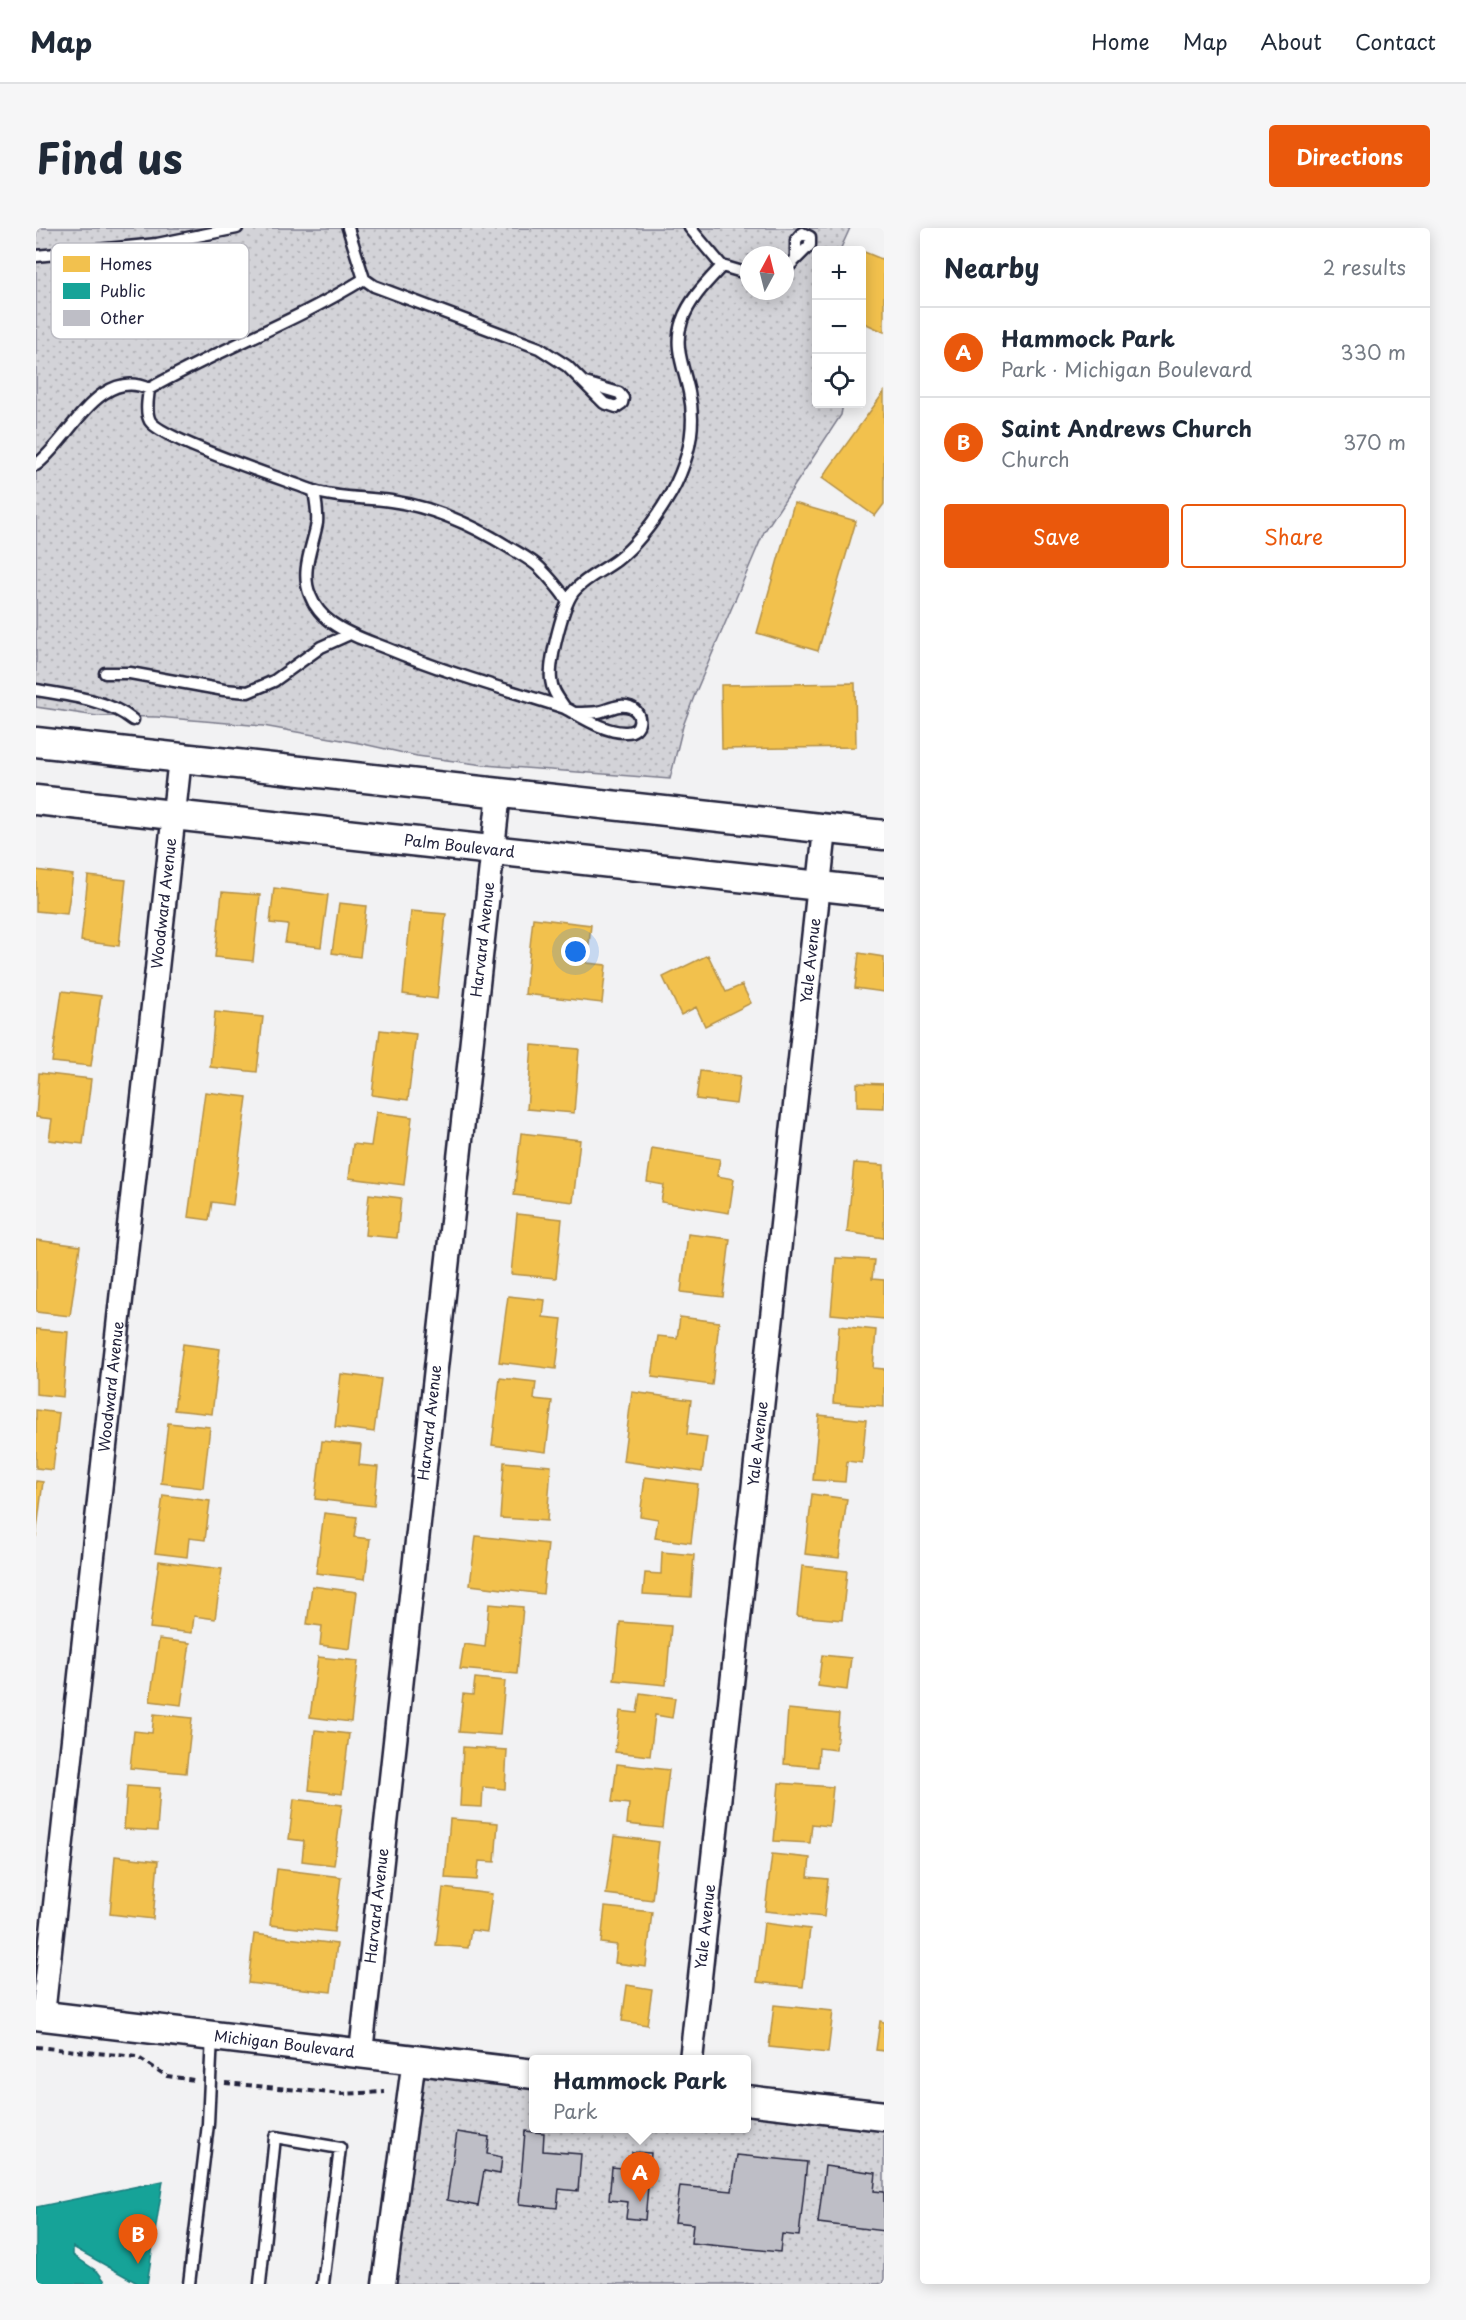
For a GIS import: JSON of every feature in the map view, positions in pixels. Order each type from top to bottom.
[{"type":"street","points":[[36,742],[884,835]]},
{"type":"street","name":"Woodward Avenue","points":[[39,2015],[180,758]]},
{"type":"street","name":"Harvard Avenue","points":[[361,2052],[499,793]]},
{"type":"street","name":"Palm Boulevard","points":[[36,800],[884,893]]},
{"type":"street","name":"Yale Avenue","points":[[692,2055],[825,830]]},
{"type":"street","name":"Michigan Boulevard","points":[[39,2015],[529,2073]]},
{"type":"street","points":[[384,2284],[414,2059]]},
{"type":"street","points":[[751,2100],[884,2116]]},
{"type":"lane","points":[[162,243],[237,228]]},
{"type":"lane","points":[[348,228],[364,279],[374,286],[539,348],[553,355],[585,382]]},
{"type":"lane","points":[[690,228],[722,266],[740,272]]},
{"type":"lane","points":[[36,256],[51,255]]},
{"type":"lane","points":[[314,491],[317,516],[308,555],[306,577],[309,594],[323,615],[350,634],[438,667],[570,710],[618,732],[634,730],[639,726],[640,719],[638,712],[630,707],[618,705],[600,712],[570,710],[554,691],[551,681],[554,648],[567,600],[576,588],[630,549],[660,510],[685,464],[692,415],[689,392],[678,350],[679,333],[686,311],[722,266]]},
{"type":"lane","points":[[149,389],[188,367],[310,310],[364,279]]},
{"type":"lane","points":[[36,465],[54,448],[97,397],[122,385],[141,385],[149,389]]},
{"type":"lane","points":[[149,389],[148,415],[151,423],[160,429],[212,454],[314,491],[343,498],[391,501],[425,508],[459,521],[493,537],[540,567],[567,600]]},
{"type":"lane","points":[[105,673],[130,673],[224,690],[248,692],[274,681],[321,647],[350,634]]},
{"type":"lane","points":[[36,690],[109,706],[122,711],[133,720]]},
{"type":"lane","points":[[189,2284],[208,2124],[212,2035]]},
{"type":"lane","points":[[260,2284],[275,2137],[340,2148],[323,2284]]},
{"type":"path","points":[[36,2047],[137,2057],[167,2076],[210,2082],[342,2094],[410,2091]]},
{"type":"shaded area","points":[[36,228],[850,228],[842,246],[812,246],[812,408],[842,408],[841,415],[764,532],[695,694],[683,726],[670,779],[484,765],[417,756],[263,726],[157,717],[97,716],[36,707]]},
{"type":"shaded area","points":[[414,2059],[529,2073],[529,2133],[751,2133],[751,2102],[884,2119],[884,2284],[384,2284]]},
{"type":"building: Homes","points":[[866,253],[884,260],[884,332],[866,324]]},
{"type":"building: Homes","points":[[884,392],[884,504],[875,516],[822,478]]},
{"type":"building: Homes","points":[[794,503],[856,521],[818,651],[757,633]]},
{"type":"building: Homes","points":[[855,683],[856,747],[722,749],[721,685]]},
{"type":"building: Homes","points":[[36,870],[73,875],[67,914],[36,911]]},
{"type":"building: Homes","points":[[88,876],[126,880],[119,946],[81,941]]},
{"type":"building: Homes","points":[[274,888],[328,895],[321,947],[285,943],[288,925],[270,923]]},
{"type":"building: Homes","points":[[222,892],[260,895],[253,961],[215,957]]},
{"type":"building: Homes","points":[[339,903],[366,906],[360,957],[332,953]]},
{"type":"building: Homes","points":[[411,911],[446,914],[437,999],[403,994]]},
{"type":"building: Homes","points":[[533,918],[591,925],[587,963],[606,965],[602,1003],[525,994]]},
{"type":"building: Homes","points":[[859,953],[884,957],[884,992],[855,988]]},
{"type":"building: Homes","points":[[708,955],[726,992],[742,985],[751,1003],[705,1026],[696,1007],[681,1015],[663,977]]},
{"type":"building: Homes","points":[[62,991],[101,996],[91,1066],[52,1062]]},
{"type":"building: Homes","points":[[215,1012],[263,1017],[257,1072],[210,1067]]},
{"type":"building: Homes","points":[[380,1030],[416,1034],[408,1100],[372,1095]]},
{"type":"building: Homes","points":[[532,1045],[579,1049],[574,1113],[527,1109]]},
{"type":"building: Homes","points":[[700,1071],[740,1076],[736,1104],[696,1099]]},
{"type":"building: Homes","points":[[39,1073],[91,1079],[83,1144],[49,1140],[52,1119],[36,1117]]},
{"type":"building: Homes","points":[[857,1083],[884,1084],[884,1108],[857,1107]]},
{"type":"building: Homes","points":[[205,1092],[247,1097],[233,1205],[212,1202],[209,1220],[188,1217]]},
{"type":"building: Homes","points":[[376,1112],[412,1117],[404,1185],[349,1178],[353,1144],[371,1146]]},
{"type":"building: Homes","points":[[521,1133],[580,1140],[573,1202],[514,1195]]},
{"type":"building: Homes","points":[[652,1148],[720,1159],[717,1176],[734,1179],[729,1213],[661,1202],[664,1185],[647,1182]]},
{"type":"building: Homes","points":[[854,1163],[884,1165],[884,1238],[847,1232]]},
{"type":"building: Homes","points":[[369,1194],[401,1198],[397,1238],[365,1235]]},
{"type":"building: Homes","points":[[517,1214],[562,1219],[556,1278],[511,1274]]},
{"type":"building: Homes","points":[[688,1234],[730,1239],[723,1297],[681,1292]]},
{"type":"building: Homes","points":[[36,1240],[80,1246],[70,1316],[36,1312]]},
{"type":"building: Homes","points":[[836,1258],[874,1260],[872,1279],[884,1280],[884,1319],[831,1314]]},
{"type":"building: Homes","points":[[508,1296],[545,1300],[543,1317],[562,1319],[556,1369],[499,1362]]},
{"type":"building: Homes","points":[[680,1317],[719,1322],[712,1385],[652,1377],[658,1336],[677,1338]]},
{"type":"building: Homes","points":[[839,1326],[876,1330],[873,1368],[884,1369],[884,1407],[833,1403]]},
{"type":"building: Homes","points":[[36,1329],[68,1332],[63,1397],[36,1394]]},
{"type":"building: Homes","points":[[183,1344],[220,1349],[212,1414],[174,1410]]},
{"type":"building: Homes","points":[[341,1374],[381,1379],[374,1432],[335,1427]]},
{"type":"building: Homes","points":[[500,1378],[536,1382],[534,1399],[552,1401],[546,1452],[492,1445]]},
{"type":"building: Homes","points":[[632,1392],[691,1400],[687,1434],[707,1437],[702,1472],[623,1461]]},
{"type":"building: Homes","points":[[36,1410],[59,1413],[53,1470],[36,1468]]},
{"type":"building: Homes","points":[[819,1415],[866,1420],[862,1463],[847,1461],[845,1482],[813,1480]]},
{"type":"building: Homes","points":[[168,1423],[210,1427],[203,1488],[161,1483]]},
{"type":"building: Homes","points":[[322,1441],[361,1445],[359,1465],[378,1467],[374,1506],[315,1499]]},
{"type":"building: Homes","points":[[504,1462],[551,1466],[547,1521],[500,1518]]},
{"type":"building: Homes","points":[[645,1477],[698,1484],[691,1543],[655,1538],[658,1519],[640,1516]]},
{"type":"building: Homes","points":[[36,1481],[43,1482],[36,1537]]},
{"type":"building: Homes","points":[[812,1494],[847,1499],[839,1558],[805,1554]]},
{"type":"building: Homes","points":[[163,1495],[210,1501],[205,1540],[189,1538],[187,1557],[155,1553]]},
{"type":"building: Homes","points":[[324,1513],[357,1517],[354,1537],[370,1539],[365,1579],[316,1573]]},
{"type":"building: Homes","points":[[476,1536],[548,1544],[543,1594],[470,1585]]},
{"type":"building: Homes","points":[[662,1552],[694,1555],[691,1597],[643,1594],[645,1573],[661,1574]]},
{"type":"building: Homes","points":[[159,1561],[222,1569],[215,1619],[194,1616],[192,1633],[150,1628]]},
{"type":"building: Homes","points":[[802,1566],[847,1571],[842,1620],[797,1616]]},
{"type":"building: Homes","points":[[312,1586],[357,1592],[350,1649],[320,1645],[322,1626],[307,1624]]},
{"type":"building: Homes","points":[[489,1604],[523,1607],[517,1674],[460,1669],[464,1644],[485,1647]]},
{"type":"building: Homes","points":[[620,1622],[671,1626],[666,1685],[614,1680]]},
{"type":"building: Homes","points":[[159,1639],[190,1643],[181,1705],[150,1701]]},
{"type":"building: Homes","points":[[822,1655],[851,1658],[847,1690],[818,1686]]},
{"type":"building: Homes","points":[[318,1657],[358,1661],[351,1722],[310,1717]]},
{"type":"building: Homes","points":[[475,1678],[505,1681],[500,1735],[459,1732],[463,1694],[473,1695]]},
{"type":"building: Homes","points":[[640,1693],[675,1698],[672,1718],[655,1715],[650,1756],[615,1752],[620,1711],[637,1713]]},
{"type":"building: Homes","points":[[788,1709],[839,1714],[836,1750],[819,1748],[818,1767],[784,1764]]},
{"type":"building: Homes","points":[[154,1714],[192,1718],[186,1773],[130,1768],[134,1731],[152,1733]]},
{"type":"building: Homes","points":[[315,1730],[349,1734],[342,1794],[309,1790]]},
{"type":"building: Homes","points":[[463,1747],[507,1750],[505,1789],[483,1787],[482,1807],[460,1806]]},
{"type":"building: Homes","points":[[617,1764],[669,1770],[662,1828],[627,1824],[629,1804],[612,1802]]},
{"type":"building: Homes","points":[[779,1783],[833,1787],[829,1826],[812,1824],[810,1843],[774,1841]]},
{"type":"building: Homes","points":[[127,1786],[160,1788],[157,1831],[124,1829]]},
{"type":"building: Homes","points":[[294,1799],[342,1805],[334,1865],[302,1861],[304,1841],[289,1839]]},
{"type":"building: Homes","points":[[450,1819],[498,1823],[495,1862],[479,1861],[477,1880],[445,1878]]},
{"type":"building: Homes","points":[[614,1836],[659,1842],[652,1900],[606,1894]]},
{"type":"building: Homes","points":[[772,1854],[810,1858],[808,1877],[828,1879],[824,1917],[765,1911]]},
{"type":"building: Homes","points":[[115,1856],[158,1861],[153,1919],[110,1914]]},
{"type":"building: Homes","points":[[277,1869],[341,1877],[334,1932],[270,1925]]},
{"type":"building: Homes","points":[[443,1888],[492,1894],[487,1932],[471,1930],[468,1948],[436,1945]]},
{"type":"building: Homes","points":[[605,1907],[652,1912],[646,1967],[615,1963],[617,1945],[601,1943]]},
{"type":"building: Homes","points":[[764,1923],[810,1929],[803,1987],[757,1982]]},
{"type":"building: Homes","points":[[254,1934],[337,1944],[331,1992],[248,1983]]},
{"type":"building: Homes","points":[[627,1985],[652,1989],[647,2025],[622,2021]]},
{"type":"building: Homes","points":[[774,2005],[833,2011],[828,2053],[769,2047]]},
{"type":"building: Homes","points":[[880,2021],[884,2022],[884,2051],[876,2050]]},
{"type":"building: Public","points":[[163,2181],[147,2284],[139,2284],[73,2247],[73,2255],[98,2272],[107,2284],[36,2284],[36,2207]]},
{"type":"building: Other","points":[[525,2131],[544,2133],[543,2151],[581,2154],[578,2191],[559,2189],[557,2208],[519,2204]]},
{"type":"building: Other","points":[[457,2132],[489,2137],[487,2154],[502,2157],[500,2174],[484,2171],[478,2206],[447,2200]]},
{"type":"building: Other","points":[[632,2152],[651,2153],[645,2220],[626,2218],[628,2202],[609,2200],[612,2167],[631,2169]]},
{"type":"building: Other","points":[[737,2155],[807,2162],[799,2236],[782,2234],[780,2252],[691,2243],[693,2224],[675,2222],[680,2186],[732,2191]]},
{"type":"building: Other","points":[[825,2166],[876,2173],[874,2191],[884,2192],[884,2231],[818,2223]]},
{"type":"place","name":"Hammock Park","points":[[640,2202]]},
{"type":"place","name":"Saint Andrews Church","points":[[138,2264]]}]
